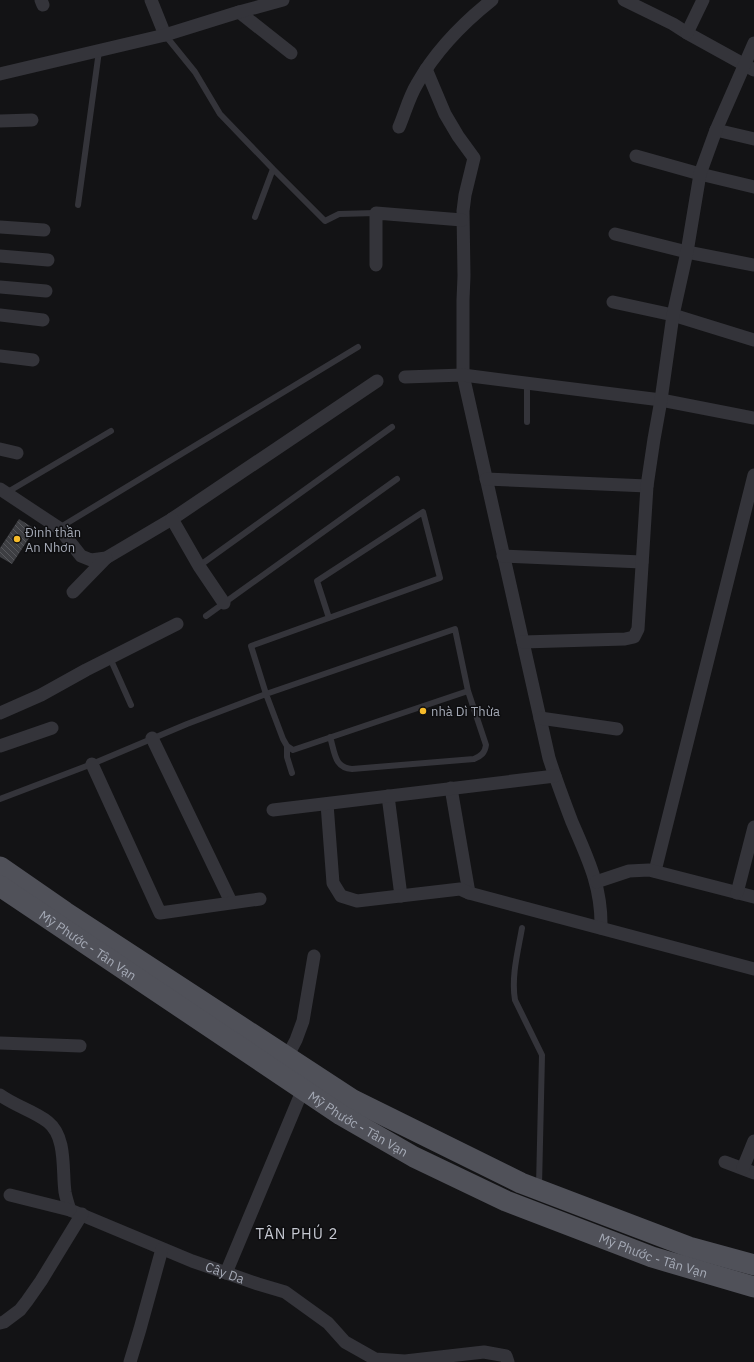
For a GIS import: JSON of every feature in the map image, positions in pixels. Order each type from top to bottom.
[{"type":"main road","name":"Mỹ Phước - Tân Vạn","points":[[0,867],[78,920],[353,1100],[521,1183],[689,1247],[754,1266]]},
{"type":"main road","name":"Mỹ Phước - Tân Vạn","points":[[0,886],[341,1114],[414,1157],[506,1201],[652,1257],[754,1287]]},
{"type":"street","points":[[151,0],[165,34]]},
{"type":"street","points":[[0,74],[165,34],[283,0]]},
{"type":"street","points":[[624,0],[673,24],[749,67]]},
{"type":"street","points":[[687,33],[703,0]]},
{"type":"street","points":[[399,126],[416,85],[426,68],[450,39],[485,2]]},
{"type":"street","points":[[239,12],[291,53]]},
{"type":"street","points":[[523,642],[625,639],[634,637],[638,629],[647,486],[673,315],[687,252],[700,174],[716,130],[749,67],[754,43]]},
{"type":"street","points":[[426,68],[445,114],[458,136],[474,158],[465,195],[462,220],[464,276],[463,375],[549,758],[560,792],[596,882],[602,915],[601,928]]},
{"type":"street","points":[[0,121],[32,120]]},
{"type":"street","points":[[716,130],[754,139]]},
{"type":"street","points":[[636,156],[754,187]]},
{"type":"street","points":[[376,265],[376,214],[462,220]]},
{"type":"street","points":[[0,227],[44,230]]},
{"type":"street","points":[[615,234],[687,252],[754,265]]},
{"type":"street","points":[[0,256],[48,260]]},
{"type":"street","points":[[0,287],[46,291]]},
{"type":"street","points":[[613,302],[673,315],[754,340]]},
{"type":"street","points":[[0,315],[43,320]]},
{"type":"street","points":[[0,356],[33,360]]},
{"type":"street","points":[[405,377],[463,375],[661,400],[754,418]]},
{"type":"street","points":[[73,592],[106,558],[172,519],[377,381]]},
{"type":"street","points":[[0,449],[17,453]]},
{"type":"street","points":[[655,871],[754,475]]},
{"type":"street","points":[[486,479],[647,486]]},
{"type":"street","points":[[3,491],[59,528],[81,556],[91,560],[106,558]]},
{"type":"street","points":[[172,519],[198,566],[224,603]]},
{"type":"street","points":[[503,556],[642,562]]},
{"type":"street","points":[[0,713],[41,695],[177,624]]},
{"type":"street","points":[[540,718],[617,729]]},
{"type":"street","points":[[0,746],[52,728]]},
{"type":"street","points":[[152,738],[231,902]]},
{"type":"street","points":[[92,764],[160,912],[260,899]]},
{"type":"street","points":[[273,810],[555,776]]},
{"type":"street","points":[[451,788],[469,893]]},
{"type":"street","points":[[388,796],[401,896]]},
{"type":"street","points":[[327,804],[333,883],[341,896],[357,901],[460,889],[469,893],[754,969]]},
{"type":"street","points":[[737,893],[754,826]]},
{"type":"street","points":[[596,882],[636,870],[655,871],[754,897]]},
{"type":"street","points":[[287,1057],[296,1040],[303,1021],[314,956]]},
{"type":"street","points":[[0,1043],[80,1046]]},
{"type":"street","points":[[226,1273],[303,1088]]},
{"type":"street","points":[[0,1095],[49,1123],[55,1131],[60,1139],[62,1150],[65,1194],[76,1212],[41,1282],[20,1310],[4,1322],[0,1323]]},
{"type":"street","points":[[725,1162],[749,1170],[754,1141]]},
{"type":"street","name":"Cây Da","points":[[10,1195],[76,1212],[162,1249],[226,1273],[285,1292],[328,1324],[345,1342],[375,1359],[405,1360],[484,1352],[506,1356],[508,1362]]},
{"type":"street","points":[[130,1362],[162,1249]]},
{"type":"lane","points":[[165,34],[195,72],[220,114],[324,220],[339,214],[376,214]]},
{"type":"lane","points":[[78,205],[99,51]]},
{"type":"lane","points":[[255,217],[273,169]]},
{"type":"lane","points":[[59,528],[358,347]]},
{"type":"lane","points":[[526,383],[527,422]]},
{"type":"lane","points":[[198,566],[392,427]]},
{"type":"lane","points":[[3,491],[111,431]]},
{"type":"lane","points":[[206,616],[397,479]]},
{"type":"lane","points":[[292,774],[287,757],[287,746],[266,694],[251,646],[329,618],[440,578],[423,512],[317,581],[329,618]]},
{"type":"lane","points":[[0,799],[92,764],[152,738],[266,694],[455,629],[468,691],[486,745],[483,753],[474,759],[343,769],[338,764],[330,737]]},
{"type":"lane","points":[[110,658],[132,705]]},
{"type":"lane","points":[[287,746],[293,750],[468,691]]},
{"type":"lane","points":[[522,928],[514,977],[514,991],[516,1000],[542,1055],[538,1190]]},
{"type":"building","name":"Đình thần An Nhơn","points":[[19,519],[35,529],[12,564],[0,557],[0,548]]},
{"type":"place","name":"Đình thần An Nhơn","points":[[17,539]]},
{"type":"place","name":"nhà Dì Thừa","points":[[423,711]]},
{"type":"district","name":"TÂN PHÚ 2","points":[[297,1233]]}]
